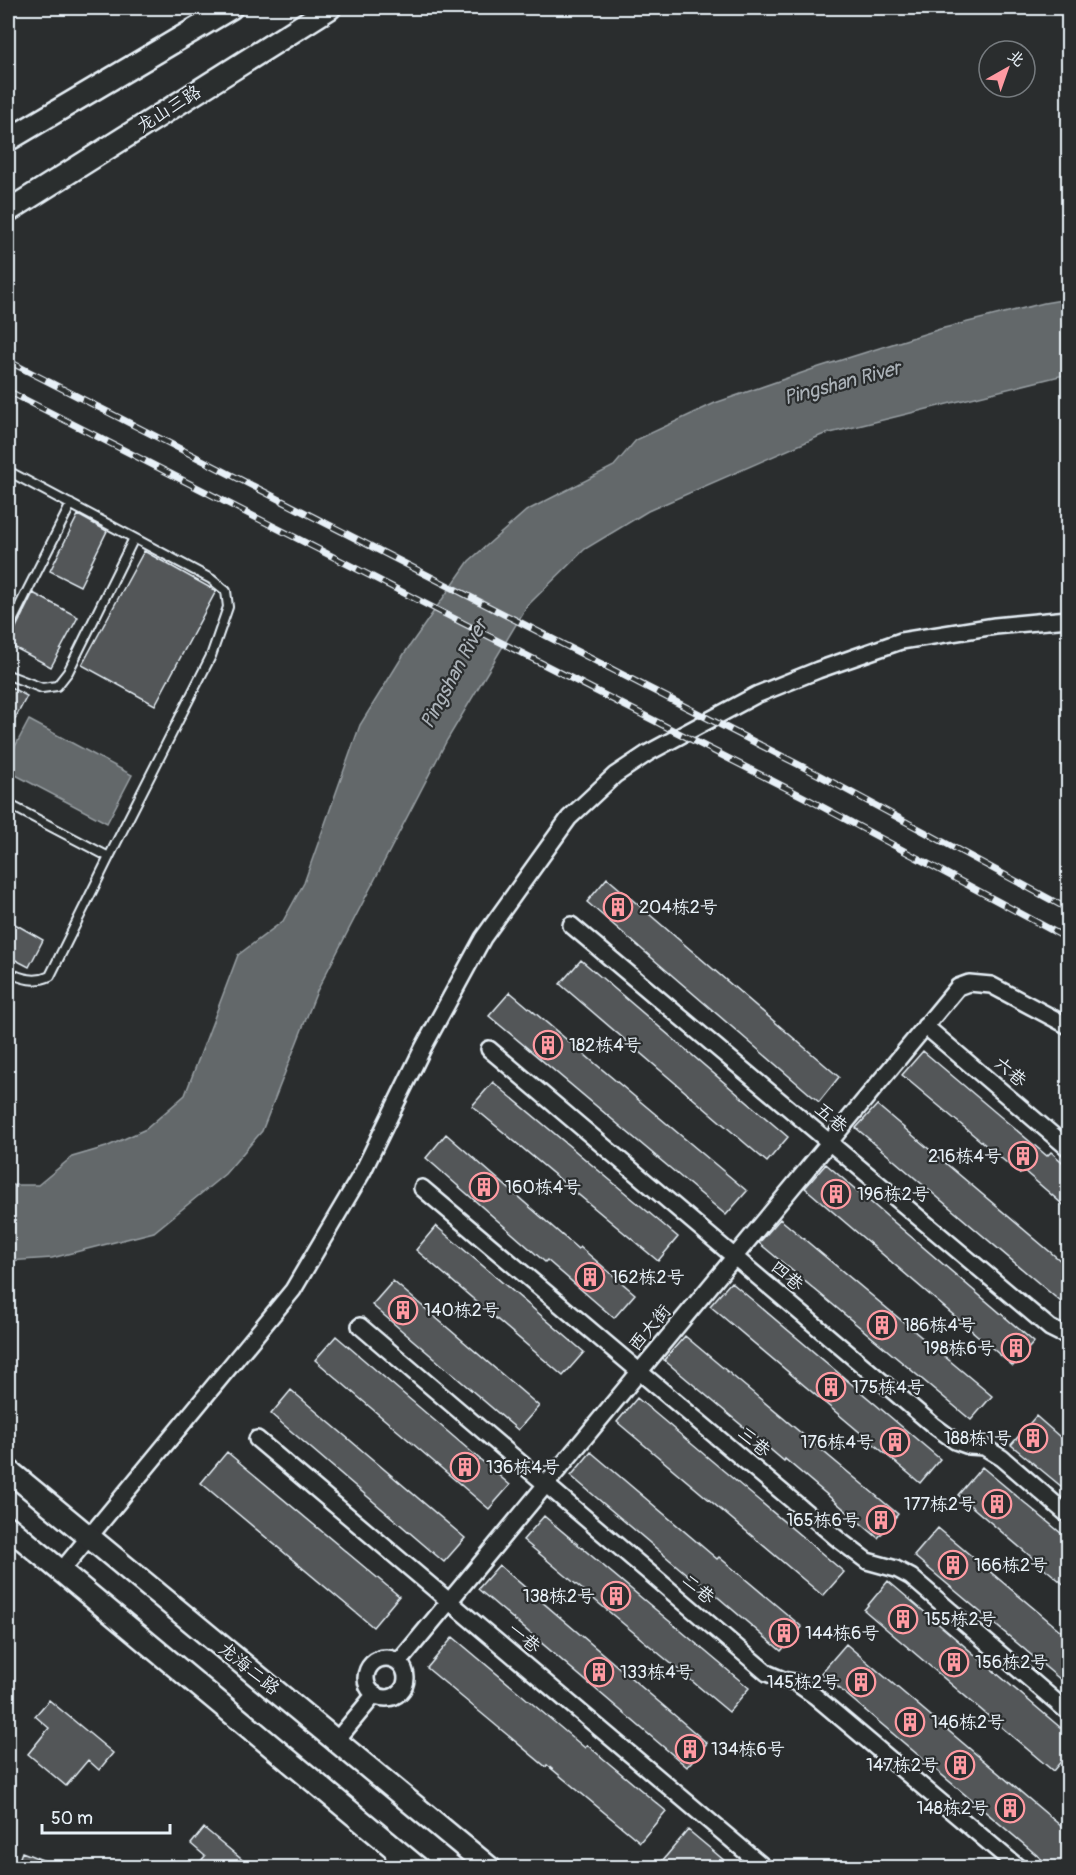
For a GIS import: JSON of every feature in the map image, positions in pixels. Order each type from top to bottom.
[{"type":"main road","points":[[8,140],[231,8]]},
{"type":"main road","name":"龙山三路","points":[[8,211],[330,8]]},
{"type":"main road","name":"龙海二路","points":[[8,1470],[490,1868]]},
{"type":"main road","points":[[8,1527],[418,1868]]},
{"type":"street","points":[[60,1571],[293,1290],[362,1173],[423,1048],[483,938],[569,818],[615,775],[648,753],[756,695],[818,670],[901,641],[995,626],[1068,619]]},
{"type":"street","name":"五巷","points":[[571,925],[1050,1328],[1060,1333],[1068,1331]]},
{"type":"street","name":"西大街","points":[[399,1662],[958,987],[969,983],[991,985],[1068,1026]]},
{"type":"street","name":"六巷","points":[[928,1022],[1068,1148]]},
{"type":"street","name":"四巷","points":[[489,1049],[933,1425],[955,1441],[969,1446],[984,1447],[1002,1458],[1068,1515]]},
{"type":"street","name":"三巷","points":[[422,1188],[839,1540],[867,1561],[896,1569],[911,1577],[1068,1712]]},
{"type":"street","name":"二巷","points":[[360,1326],[767,1673],[795,1682],[815,1696],[1020,1868]]},
{"type":"street","name":"一巷","points":[[257,1439],[765,1868]]},
{"type":"street","points":[[386,1658],[399,1662],[406,1674],[404,1687],[389,1698],[375,1694],[366,1680],[369,1668],[379,1659],[386,1658]]},
{"type":"street","points":[[336,1741],[375,1694]]},
{"type":"lane","points":[[8,471],[212,579],[226,591],[228,607],[211,656],[50,976],[39,981],[15,976],[8,972]]},
{"type":"lane","points":[[8,629],[71,504]]},
{"type":"lane","points":[[8,675],[42,687],[57,686],[68,672],[134,538]]},
{"type":"lane","points":[[8,804],[109,857]]},
{"type":"lane","points":[[388,1842],[392,1868]]},
{"type":"water","name":"Pingshan River","points":[[1068,299],[1068,374],[822,435],[648,511],[585,549],[527,606],[447,740],[317,991],[262,1131],[225,1174],[154,1232],[52,1258],[8,1261],[8,1185],[38,1185],[72,1157],[106,1147],[146,1129],[185,1095],[238,955],[283,921],[304,883],[360,725],[404,654],[469,561],[526,511],[614,466],[636,440],[715,403],[940,329]]},
{"type":"water","points":[[29,720],[132,775],[107,823],[8,771],[8,760]]},
{"type":"building","points":[[78,515],[107,531],[80,586],[50,571]]},
{"type":"building","points":[[144,551],[216,591],[155,705],[82,665]]},
{"type":"building","points":[[33,593],[78,617],[51,667],[8,644]]},
{"type":"building","points":[[8,686],[27,696],[8,732]]},
{"type":"building","points":[[607,878],[839,1077],[819,1102],[587,902]]},
{"type":"building","points":[[8,920],[43,940],[29,967],[8,956]]},
{"type":"building","points":[[581,960],[788,1137],[767,1162],[560,984]]},
{"type":"building","points":[[510,992],[747,1191],[726,1215],[489,1016]]},
{"type":"building","points":[[923,1051],[1047,1156],[1051,1152],[1068,1167],[1068,1209],[1023,1170],[1020,1174],[902,1075]]},
{"type":"building","points":[[493,1082],[678,1237],[658,1261],[472,1106]]},
{"type":"building","points":[[877,1105],[1068,1267],[1068,1308],[856,1128]]},
{"type":"building","points":[[446,1134],[578,1249],[580,1247],[635,1294],[614,1318],[547,1260],[545,1262],[426,1158]]},
{"type":"building","points":[[826,1164],[1034,1342],[1013,1366],[805,1188]]},
{"type":"building","points":[[780,1219],[992,1396],[971,1420],[759,1243]]},
{"type":"building","points":[[436,1226],[584,1352],[563,1376],[416,1250]]},
{"type":"building","points":[[393,1281],[539,1406],[518,1430],[372,1305]]},
{"type":"building","points":[[731,1282],[940,1459],[920,1483],[710,1306]]},
{"type":"building","points":[[336,1336],[510,1485],[489,1509],[315,1360]]},
{"type":"building","points":[[685,1336],[898,1514],[878,1538],[664,1360]]},
{"type":"building","points":[[291,1390],[465,1538],[444,1562],[271,1414]]},
{"type":"building","points":[[637,1398],[844,1572],[823,1596],[617,1422]]},
{"type":"building","points":[[1036,1416],[1068,1444],[1068,1492],[1011,1445]]},
{"type":"building","points":[[227,1452],[399,1596],[373,1627],[201,1483]]},
{"type":"building","points":[[591,1452],[717,1559],[719,1557],[802,1627],[781,1651],[571,1476]]},
{"type":"building","points":[[982,1467],[1068,1539],[1068,1588],[958,1495]]},
{"type":"building","points":[[544,1516],[749,1688],[729,1712],[523,1540]]},
{"type":"building","points":[[938,1528],[1068,1637],[1068,1686],[914,1556]]},
{"type":"building","points":[[499,1565],[707,1743],[687,1767],[478,1589]]},
{"type":"building","points":[[888,1581],[1068,1734],[1068,1753],[1053,1771],[864,1610]]},
{"type":"building","points":[[453,1637],[585,1748],[587,1745],[666,1811],[640,1842],[427,1668]]},
{"type":"building","points":[[846,1644],[1068,1832],[1068,1861],[1063,1868],[1052,1868],[821,1673]]},
{"type":"building","points":[[49,1700],[113,1753],[99,1770],[88,1760],[66,1786],[28,1754],[49,1728],[35,1716]]},
{"type":"building","points":[[204,1828],[252,1868],[195,1868],[205,1856],[191,1844]]},
{"type":"building","points":[[688,1830],[733,1868],[670,1868],[662,1861]]},
{"type":"building","points":[[22,1852],[58,1866],[58,1868],[16,1868]]},
{"type":"railway","points":[[8,361],[817,774],[1068,909]]},
{"type":"railway","points":[[8,391],[804,797],[1068,939]]},
{"type":"place","name":"204栋2号","points":[[618,907]]},
{"type":"place","name":"182栋4号","points":[[548,1045]]},
{"type":"place","name":"216栋4号","points":[[1023,1156]]},
{"type":"place","name":"160栋4号","points":[[484,1187]]},
{"type":"place","name":"196栋2号","points":[[836,1194]]},
{"type":"place","name":"162栋2号","points":[[590,1277]]},
{"type":"place","name":"140栋2号","points":[[403,1310]]},
{"type":"place","name":"186栋4号","points":[[882,1325]]},
{"type":"place","name":"198栋6号","points":[[1016,1348]]},
{"type":"place","name":"175栋4号","points":[[831,1387]]},
{"type":"place","name":"188栋1号","points":[[1033,1438]]},
{"type":"place","name":"176栋4号","points":[[895,1442]]},
{"type":"place","name":"136栋4号","points":[[465,1467]]},
{"type":"place","name":"177栋2号","points":[[997,1504]]},
{"type":"place","name":"165栋6号","points":[[881,1520]]},
{"type":"place","name":"166栋2号","points":[[953,1565]]},
{"type":"place","name":"138栋2号","points":[[616,1596]]},
{"type":"place","name":"155栋2号","points":[[903,1619]]},
{"type":"place","name":"144栋6号","points":[[784,1633]]},
{"type":"place","name":"156栋2号","points":[[954,1662]]},
{"type":"place","name":"133栋4号","points":[[599,1672]]},
{"type":"place","name":"145栋2号","points":[[861,1682]]},
{"type":"place","name":"146栋2号","points":[[910,1722]]},
{"type":"place","name":"134栋6号","points":[[690,1749]]},
{"type":"place","name":"147栋2号","points":[[960,1765]]},
{"type":"place","name":"148栋2号","points":[[1010,1808]]}]
